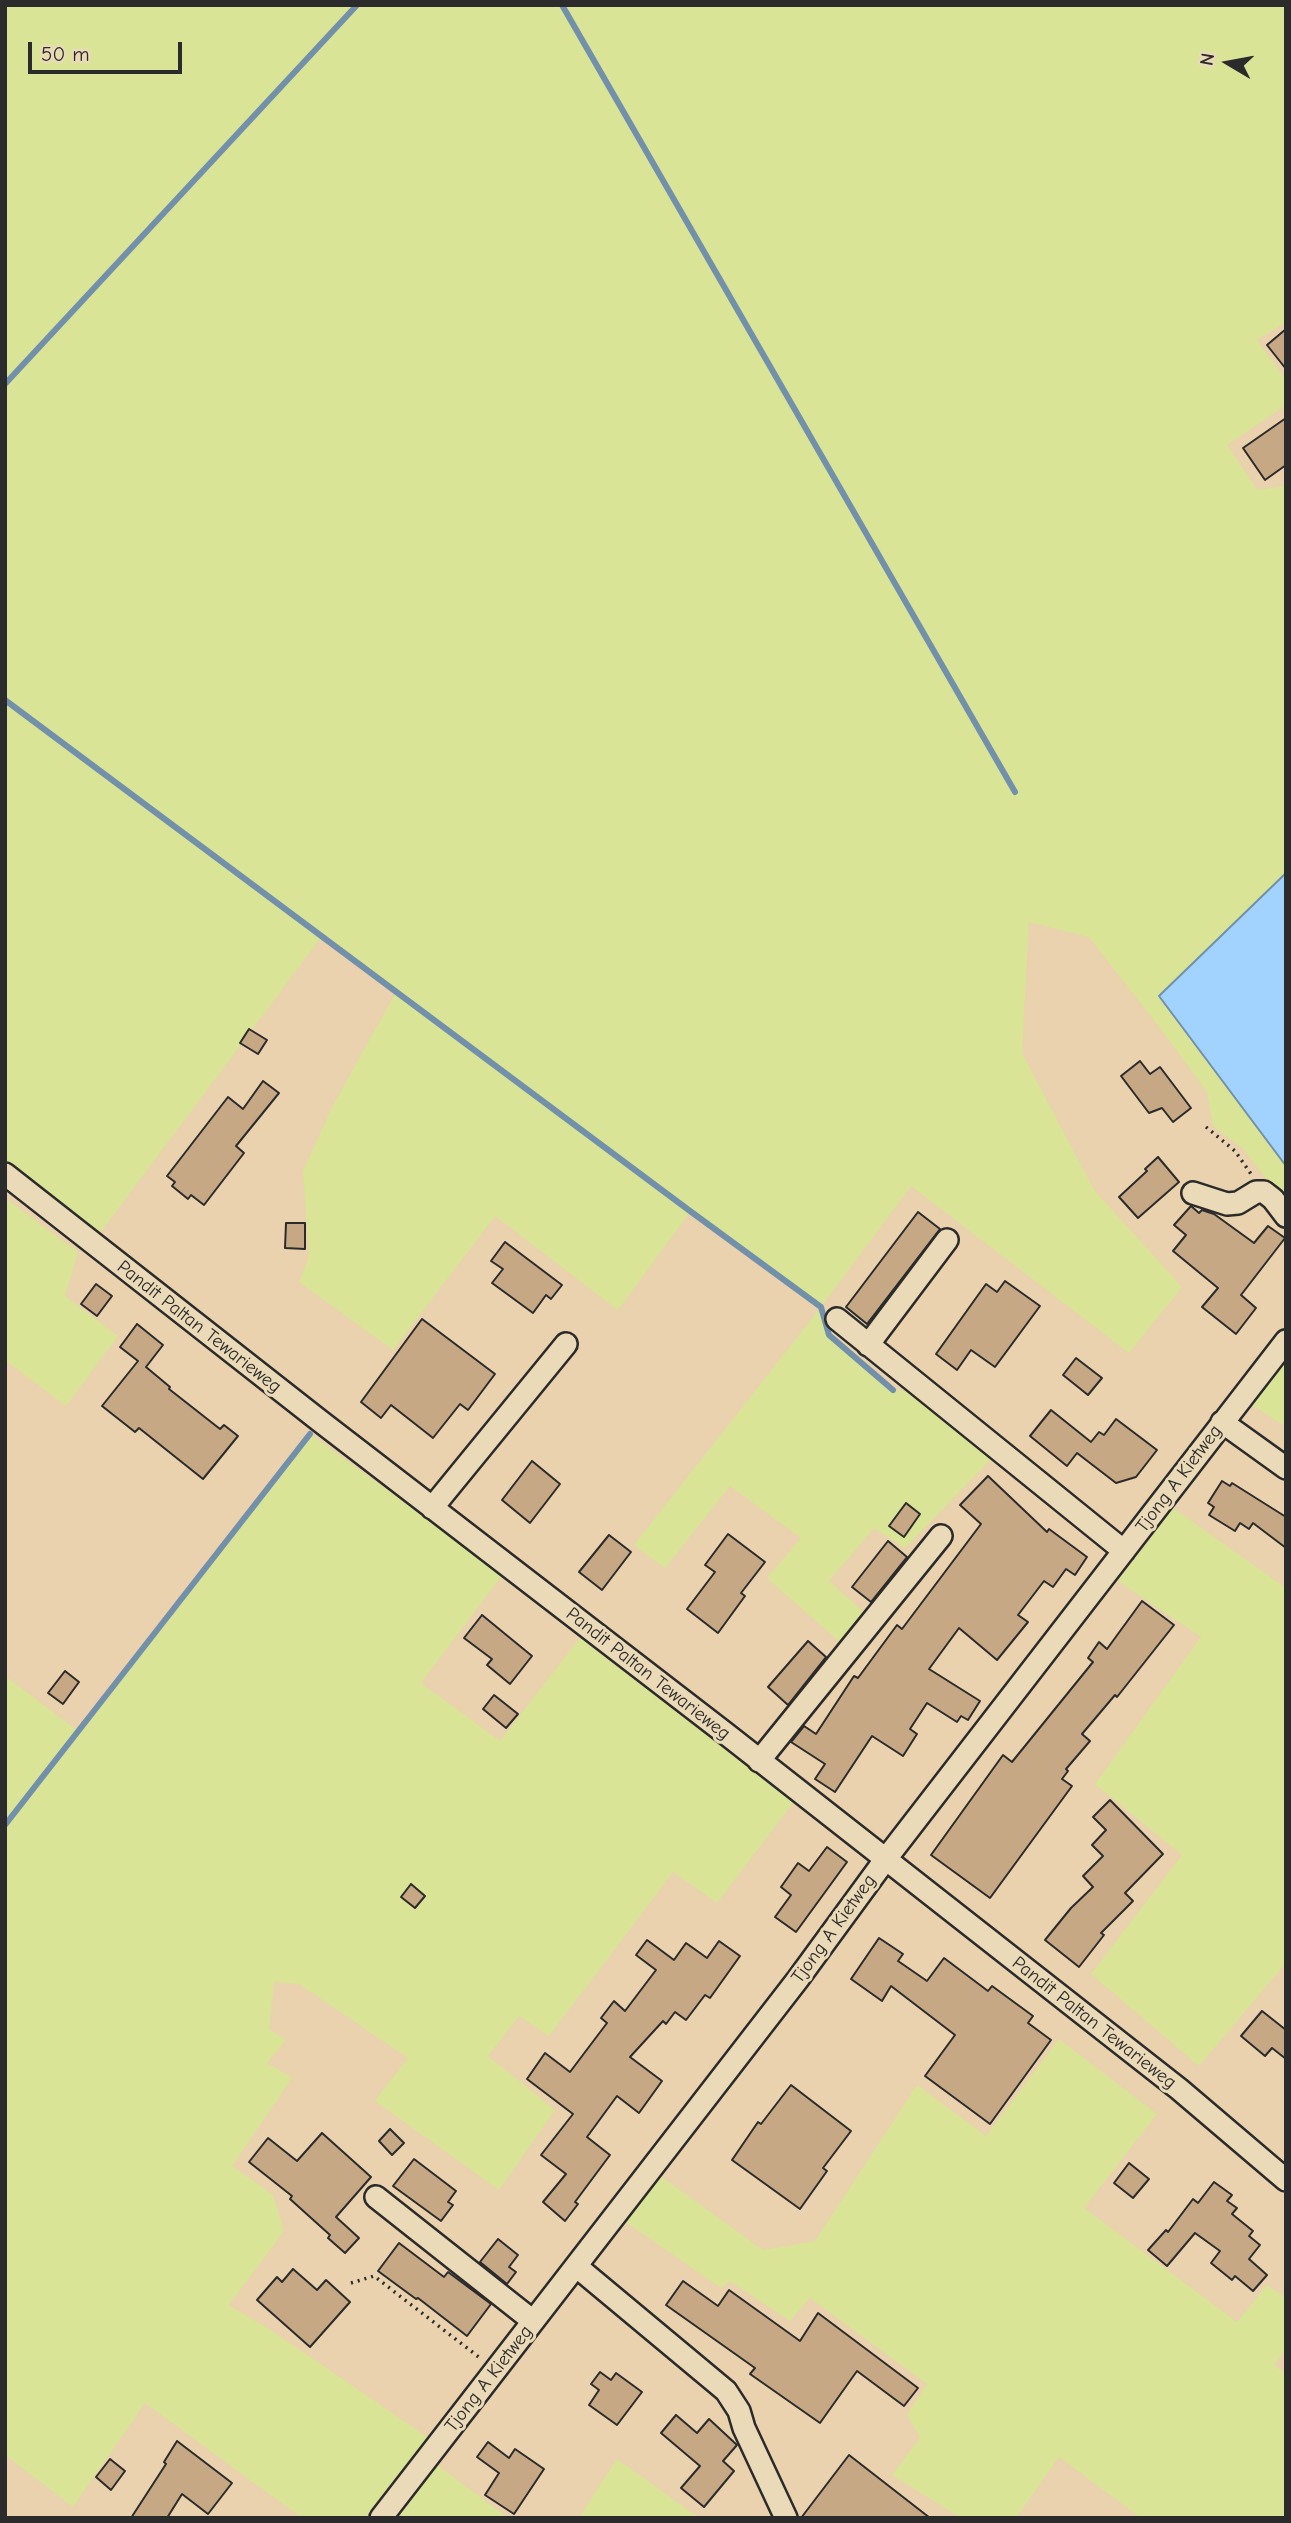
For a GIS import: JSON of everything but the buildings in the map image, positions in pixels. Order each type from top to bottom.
[{"type":"street","name":"Pandit Paltan Tewarieweg","points":[[5,1174],[1179,2090],[1286,2180]]},
{"type":"street","points":[[1193,1193],[1227,1204],[1238,1203],[1256,1192],[1264,1192],[1286,1216]]},
{"type":"street","points":[[868,1345],[947,1240]]},
{"type":"street","points":[[837,1319],[1069,1503],[1124,1550]]},
{"type":"street","name":"Tjong A Kietweg","points":[[381,2518],[1286,1341]]},
{"type":"street","points":[[432,1508],[566,1344]]},
{"type":"street","points":[[1222,1422],[1286,1468]]},
{"type":"street","points":[[760,1761],[942,1536]]},
{"type":"street","points":[[376,2197],[533,2321]]},
{"type":"street","points":[[576,2266],[726,2391],[739,2410],[744,2428],[786,2518]]},
{"type":"path","points":[[1206,1127],[1235,1151],[1264,1192]]},
{"type":"path","points":[[351,2283],[374,2276],[496,2370]]},
{"type":"green space","points":[[5,5],[1286,5],[1286,322],[1257,340],[1286,380],[1286,405],[1227,445],[1257,490],[1286,486],[1286,873],[1159,996],[1286,1166],[1286,1204],[1243,1149],[1213,1126],[1207,1092],[1089,937],[1029,922],[1022,1053],[1094,1190],[1182,1287],[1129,1353],[911,1186],[821,1307],[690,1212],[618,1310],[495,1216],[393,1350],[299,1282],[309,1256],[303,1172],[331,1109],[396,992],[322,936],[97,1237],[5,1166]]},
{"type":"green space","points":[[5,1198],[78,1252],[65,1296],[118,1336],[66,1406],[5,1360]]},
{"type":"green space","points":[[821,1307],[829,1335],[893,1390],[916,1392],[997,1453],[905,1548],[874,1528],[829,1581],[867,1615],[843,1645],[767,1578],[801,1538],[730,1486],[665,1568],[634,1545]]},
{"type":"green space","points":[[1286,1357],[1286,1427],[1250,1403]]},
{"type":"green space","points":[[310,1434],[503,1574],[421,1683],[500,1741],[580,1638],[795,1800],[717,1903],[673,1872],[549,2036],[519,2016],[488,2056],[555,2110],[499,2190],[375,2101],[408,2058],[299,1984],[274,1982],[269,2029],[286,2040],[267,2063],[292,2078],[232,2166],[273,2195],[284,2231],[229,2305],[275,2333],[429,2438],[365,2518],[302,2518],[145,2403],[73,2507],[5,2455],[5,1676],[78,1731]]},
{"type":"green space","points":[[1173,1508],[1286,1588],[1286,1963],[1199,2066],[1091,1974],[1182,1855],[1095,1784],[1201,1637],[1118,1581]]},
{"type":"green space","points":[[1059,2039],[1157,2114],[1084,2208],[1237,2322],[1267,2285],[1286,2298],[1286,2350],[1274,2365],[1286,2374],[1286,2518],[1141,2518],[1059,2457],[1016,2518],[961,2518],[892,2475],[920,2438],[907,2414],[927,2384],[810,2298],[790,2321],[730,2281],[721,2288],[620,2218],[655,2172],[763,2250],[815,2241],[917,2085],[986,2136]]},
{"type":"green space","points":[[617,2459],[699,2518],[579,2518]]},
{"type":"green space","points":[[432,2461],[508,2518],[405,2518],[394,2509]]},
{"type":"water","points":[[1286,873],[1286,1166],[1159,996]]},
{"type":"waterway","points":[[5,384],[357,5]]},
{"type":"waterway","points":[[562,5],[1015,792]]},
{"type":"waterway","points":[[5,700],[821,1307],[829,1335],[893,1390]]},
{"type":"waterway","points":[[5,1825],[310,1434]]}]
